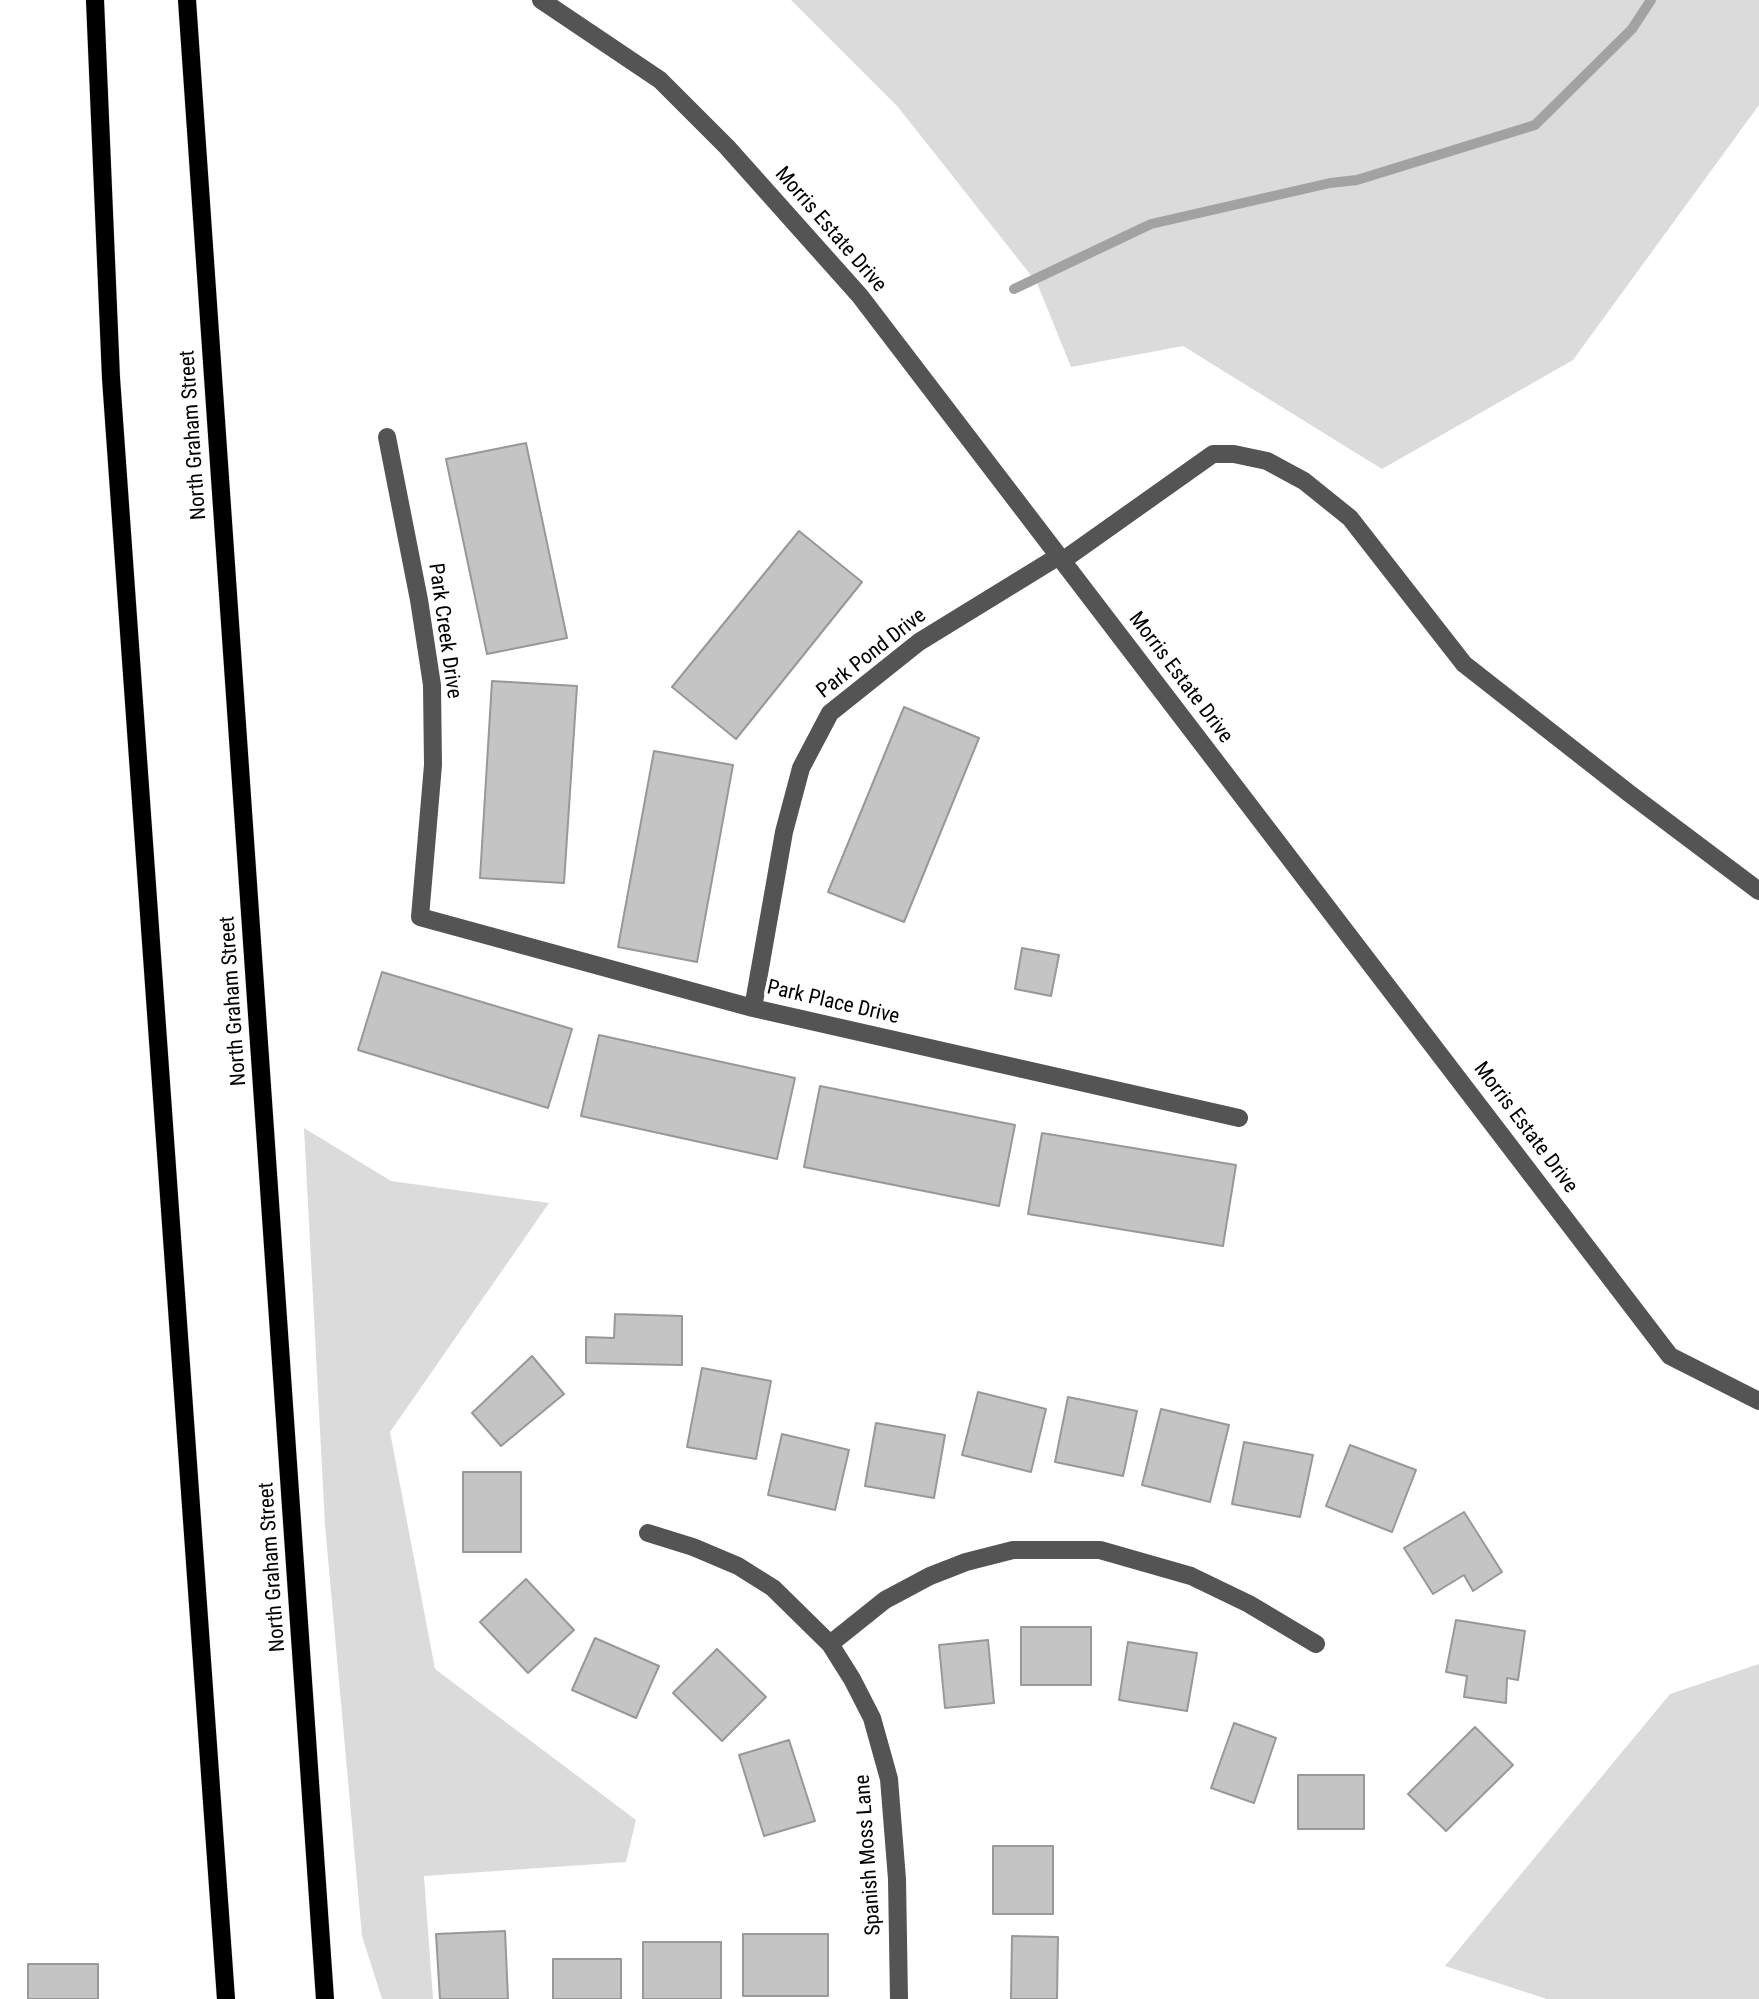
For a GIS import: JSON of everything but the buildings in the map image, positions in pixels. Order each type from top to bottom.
[{"type":"main road","points":[[95,0],[111,378],[226,1999]]},
{"type":"main road","name":"North Graham Street","points":[[187,0],[325,1999]]},
{"type":"street","name":"Morris Estate Drive","points":[[541,0],[660,80],[727,147],[860,296],[1670,1356],[1759,1401]]},
{"type":"street","name":"Park Creek Drive","points":[[387,437],[419,600],[432,685],[433,765],[420,917]]},
{"type":"street","name":"Park Pond Drive","points":[[753,1008],[784,832],[801,768],[830,713],[919,642],[1060,559],[1213,454],[1234,454],[1267,461],[1304,481],[1350,518],[1464,664],[1629,794],[1759,891]]},
{"type":"street","name":"Park Place Drive","points":[[420,917],[753,1008],[1239,1118]]},
{"type":"street","name":"Spanish Moss Lane","points":[[648,1533],[693,1547],[738,1566],[773,1588],[830,1644],[852,1679],[872,1718],[889,1779],[897,1879],[899,1999]]},
{"type":"street","points":[[830,1644],[885,1600],[930,1576],[966,1562],[1013,1550],[1088,1550],[1112,1553],[1191,1576],[1249,1604],[1316,1644]]},
{"type":"shaded area","points":[[791,0],[1759,0],[1759,105],[1573,360],[1382,469],[1183,346],[1071,367],[1037,283],[898,107]]},
{"type":"shaded area","points":[[304,1128],[391,1181],[549,1203],[390,1432],[435,1669],[636,1820],[626,1862],[424,1876],[433,1999],[382,1999],[362,1936],[325,1525]]},
{"type":"shaded area","points":[[1759,1664],[1759,1999],[1547,1999],[1445,1966],[1670,1694]]},
{"type":"waterway","points":[[1014,289],[1151,224],[1330,183],[1357,180],[1535,125],[1632,29],[1651,0]]}]
